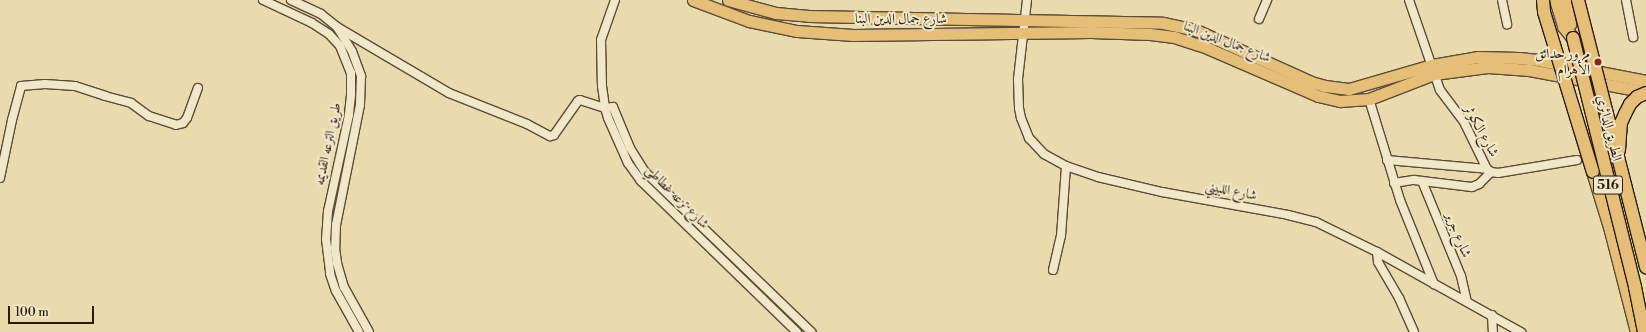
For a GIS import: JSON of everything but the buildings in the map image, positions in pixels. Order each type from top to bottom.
[{"type":"highway","points":[[1543,0],[1544,12],[1611,231],[1637,332]]},
{"type":"highway","points":[[1556,0],[1564,27],[1573,38]]},
{"type":"highway","name":"الطريق الدائري","points":[[1566,0],[1573,38],[1635,287],[1644,332]]},
{"type":"highway","name":"الطريق الدائري","points":[[1578,0],[1646,267]]},
{"type":"highway","points":[[1618,159],[1620,133],[1624,114],[1630,104],[1642,92]]},
{"type":"main road","name":"شارع جمال الدين البنا","points":[[693,0],[749,21],[797,31],[853,34],[1090,32],[1150,34],[1174,37],[1207,48],[1325,98],[1340,101],[1369,99],[1433,70]]},
{"type":"main road","name":"شارع جمال الدين البنا","points":[[728,0],[776,13],[809,16],[1024,19],[1163,23],[1196,30],[1311,82],[1325,86],[1348,89],[1433,70],[1478,56],[1519,58],[1646,81]]},
{"type":"main road","name":"شارع جمال الدين البنا","points":[[1452,65],[1509,68],[1642,92]]},
{"type":"street","name":"طريق الترعه القديمه","points":[[263,0],[324,30],[333,37],[340,46],[348,65],[352,81],[351,126],[328,211],[326,239],[330,274],[336,291],[359,332]]},
{"type":"street","points":[[291,0],[321,14],[337,27],[449,93],[527,124],[550,136],[554,134],[578,101],[608,107]]},
{"type":"street","name":"شارع ترعه غطاطي","points":[[615,0],[601,40],[600,63],[608,107],[628,162],[641,182],[797,332]]},
{"type":"street","name":"شارع اللبيني","points":[[1027,0],[1018,78],[1021,118],[1029,138],[1039,150],[1066,166],[1098,177],[1162,192],[1300,218],[1332,229],[1467,301],[1521,332]]},
{"type":"street","points":[[1259,19],[1267,0]]},
{"type":"street","name":"شارع الكوثر","points":[[1409,0],[1433,70],[1444,96],[1463,120],[1489,170],[1498,173],[1576,160]]},
{"type":"street","points":[[1502,0],[1506,24]]},
{"type":"street","points":[[1626,0],[1633,38]]},
{"type":"street","points":[[337,27],[352,51],[361,76],[361,93],[351,126],[336,225],[335,248],[337,263],[344,287],[369,332]]},
{"type":"street","points":[[0,178],[12,120],[22,86],[38,84],[75,86],[131,103],[149,116],[176,125],[183,123],[187,118],[198,88]]},
{"type":"street","points":[[1642,92],[1646,98]]},
{"type":"street","points":[[1369,99],[1394,183],[1434,284]]},
{"type":"street","name":"شارع ترعه غطاطي","points":[[608,107],[614,108],[633,154],[645,172],[811,332]]},
{"type":"street","points":[[1387,160],[1489,170],[1479,184],[1472,187],[1405,180],[1394,183]]},
{"type":"street","points":[[1053,270],[1061,241],[1066,166]]},
{"type":"street","name":"شارع جرير","points":[[1422,181],[1461,276],[1467,301]]},
{"type":"street","points":[[1377,252],[1378,262],[1399,298],[1414,332]]},
{"type":"street","points":[[1492,315],[1493,332]]},
{"type":"place","name":"مرور حدائق الأهرام","points":[[1598,62]]}]
